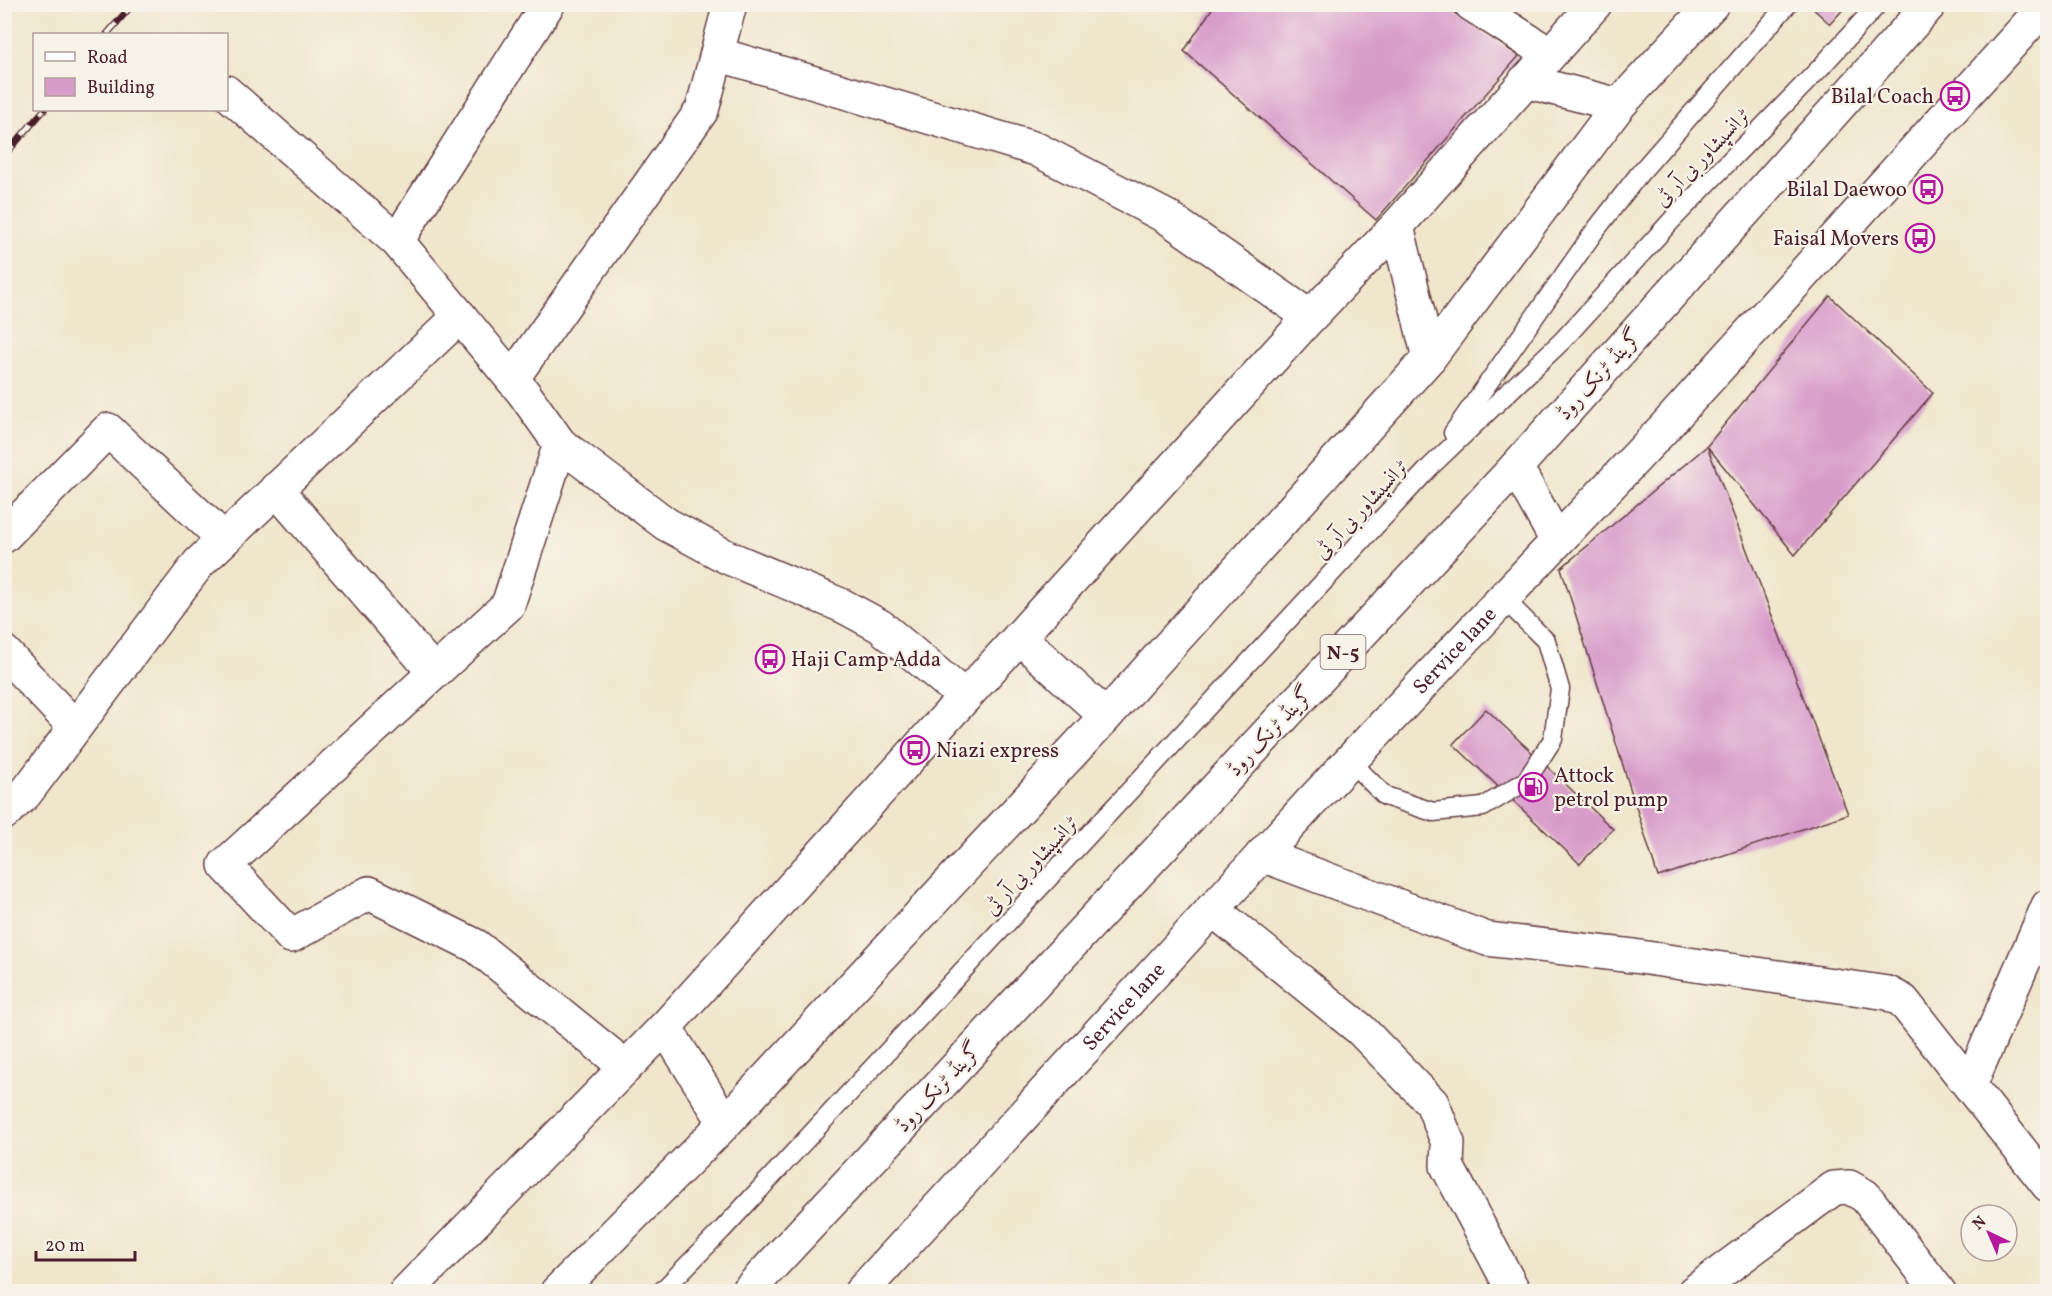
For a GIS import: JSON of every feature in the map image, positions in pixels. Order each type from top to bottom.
[{"type":"main road","points":[[397,240],[548,4]]},
{"type":"main road","points":[[512,379],[702,110],[730,4]]},
{"type":"main road","points":[[1471,4],[1549,54]]},
{"type":"main road","points":[[406,1292],[665,1027],[1396,226],[1595,4]]},
{"type":"main road","points":[[557,1292],[725,1123],[1106,716],[1429,358],[1619,105],[1713,4]]},
{"type":"main road","name":"گرینڈ ٹرنک روڈ","points":[[747,1292],[1516,467],[1930,4]]},
{"type":"main road","name":"Service lane","points":[[861,1292],[1262,855],[1672,419],[2046,4]]},
{"type":"main road","points":[[717,54],[915,115],[1036,149],[1167,217],[1311,317]]},
{"type":"main road","points":[[1525,81],[1619,105]]},
{"type":"main road","points":[[228,94],[397,240],[512,379],[560,444],[666,524],[727,557],[843,606],[880,626],[965,697]]},
{"type":"main road","points":[[1396,226],[1429,358]]},
{"type":"main road","points":[[4,813],[25,794],[199,563],[459,316]]},
{"type":"main road","points":[[4,536],[108,430],[224,539]]},
{"type":"main road","points":[[560,444],[508,605],[225,865],[291,936],[369,892],[476,946],[626,1067]]},
{"type":"main road","points":[[1516,467],[1557,541]]},
{"type":"main road","points":[[276,489],[434,672]]},
{"type":"main road","points":[[1020,638],[1106,716]]},
{"type":"main road","points":[[4,652],[75,727]]},
{"type":"main road","points":[[1262,855],[1487,939],[1633,956],[1888,993],[1903,1000],[2048,1185]]},
{"type":"main road","points":[[1970,1085],[2048,906]]},
{"type":"main road","points":[[1212,909],[1360,1029],[1432,1104],[1448,1143],[1447,1166],[1514,1292]]},
{"type":"main road","points":[[665,1027],[725,1123]]},
{"type":"main road","points":[[1694,1292],[1834,1188],[1850,1187],[1865,1196],[1939,1292]]},
{"type":"lane","name":"ٹرانسپشاور بی آر ٹی","points":[[1430,467],[1594,232],[1640,173],[1788,4]]},
{"type":"lane","name":"ٹرانسپشاور بی آر ٹی","points":[[661,1292],[722,1230],[1430,467],[1563,340],[1672,220],[1821,67],[1878,4]]},
{"type":"lane","points":[[1350,761],[1385,796],[1433,812],[1483,807],[1526,781],[1553,739],[1560,689],[1546,641],[1503,598]]},
{"type":"building","points":[[1215,4],[1441,4],[1519,56],[1376,220],[1184,51]]},
{"type":"building","points":[[1808,4],[1848,4],[1830,24]]},
{"type":"building","points":[[1830,296],[1933,393],[1795,555],[1707,446]]},
{"type":"building","points":[[1707,446],[1848,814],[1658,877],[1561,568]]},
{"type":"building","name":"Attock petrol pump","points":[[1486,709],[1613,829],[1580,864],[1453,744]]},
{"type":"railway","points":[[108,33],[133,4]]},
{"type":"railway","points":[[4,156],[43,111]]},
{"type":"place","name":"Bilal Coach","points":[[1955,96]]},
{"type":"place","name":"Bilal Daewoo","points":[[1928,189]]},
{"type":"place","name":"Faisal Movers","points":[[1920,238]]},
{"type":"place","name":"Haji Camp Adda","points":[[770,659]]},
{"type":"place","name":"Niazi express","points":[[915,750]]},
{"type":"place","name":"Attock petrol pump","points":[[1533,787]]}]
